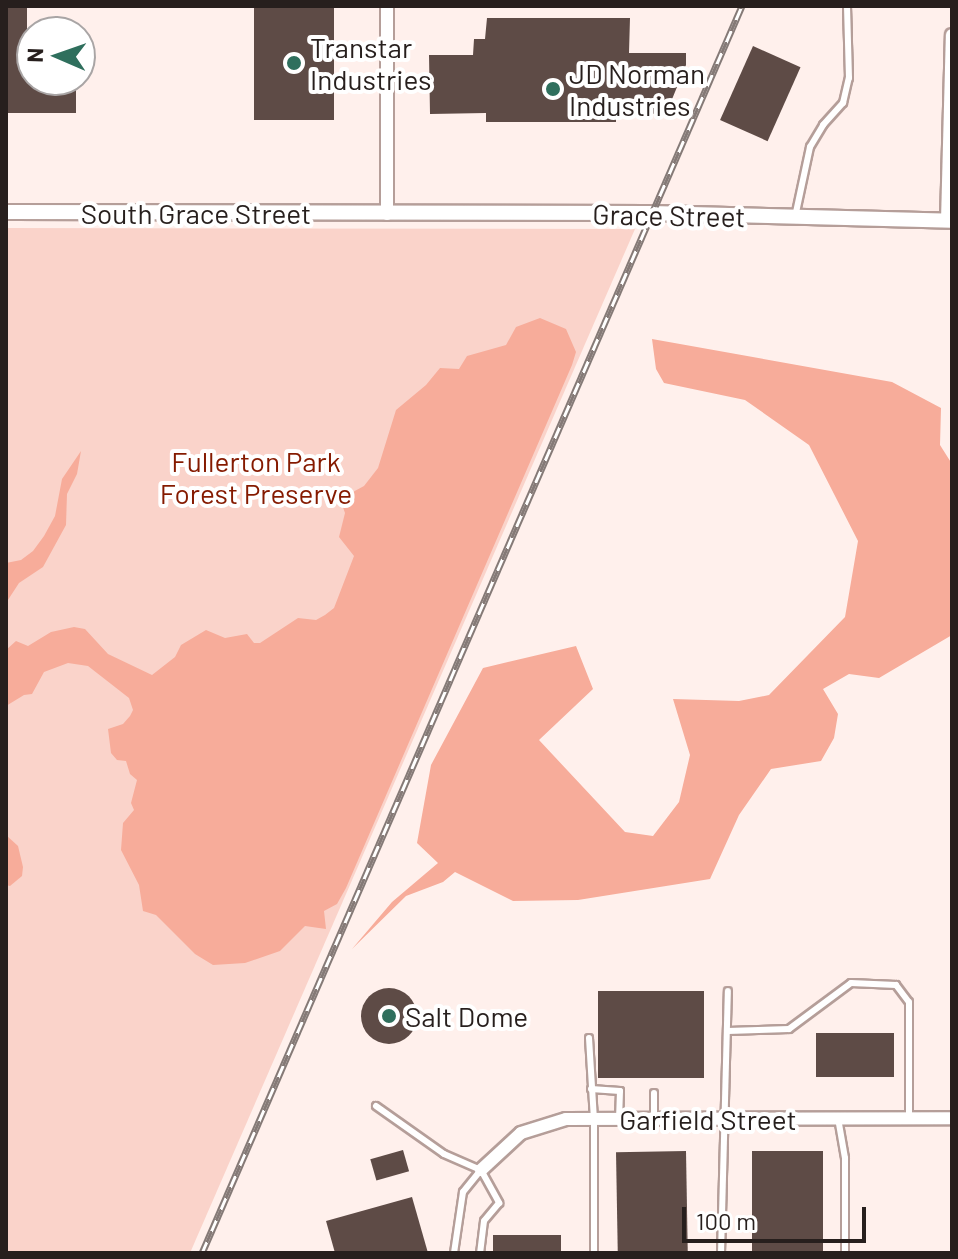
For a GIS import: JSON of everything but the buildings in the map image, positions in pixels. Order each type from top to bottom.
[{"type":"street","points":[[387,6],[387,214]]},
{"type":"street","points":[[949,221],[951,36]]},
{"type":"street","name":"South Grace Street","points":[[6,212],[387,214]]},
{"type":"street","name":"Grace Street","points":[[387,214],[949,221]]},
{"type":"street","name":"Garfield Street","points":[[481,1170],[521,1133],[550,1122],[594,1119],[952,1118]]},
{"type":"lane","points":[[795,217],[810,147],[823,125],[843,103],[849,78],[847,6]]},
{"type":"lane","points":[[728,1031],[789,1029],[851,983],[896,985],[909,1002],[909,1119]]},
{"type":"lane","points":[[721,1253],[723,1119],[728,1087],[728,991]]},
{"type":"lane","points":[[589,1038],[594,1119],[594,1253]]},
{"type":"lane","points":[[591,1089],[620,1091],[619,1119]]},
{"type":"lane","points":[[654,1093],[654,1119]]},
{"type":"lane","points":[[376,1106],[444,1154],[481,1170],[499,1203],[484,1221],[480,1253]]},
{"type":"lane","points":[[838,1118],[845,1158],[845,1253]]},
{"type":"lane","points":[[454,1253],[463,1192],[481,1170]]},
{"type":"green space","name":"Fullerton Park Forest Preserve","points":[[6,228],[635,229],[190,1253],[6,1253]]},
{"type":"shaded area","points":[[540,318],[566,329],[576,352],[572,365],[346,888],[337,904],[324,911],[326,929],[305,926],[280,951],[245,963],[213,965],[195,954],[156,915],[143,911],[139,885],[121,850],[123,823],[134,810],[131,803],[137,780],[130,774],[126,761],[117,760],[111,753],[108,729],[123,724],[130,716],[133,710],[129,698],[88,666],[68,663],[44,672],[32,694],[24,695],[6,706],[6,650],[16,641],[28,646],[51,632],[74,627],[85,629],[108,654],[152,675],[175,657],[181,645],[206,630],[225,638],[247,634],[254,643],[260,643],[298,618],[316,620],[325,615],[334,608],[354,556],[339,537],[345,513],[340,499],[364,486],[378,468],[396,410],[426,385],[440,368],[459,369],[467,356],[506,345],[516,327]]},
{"type":"shaded area","points":[[652,339],[892,382],[941,408],[940,445],[952,464],[952,635],[879,678],[849,674],[823,689],[838,714],[834,738],[821,761],[771,769],[739,815],[710,879],[578,900],[513,901],[455,872],[443,882],[406,896],[352,949],[392,902],[438,863],[417,843],[431,765],[483,668],[576,646],[593,689],[539,740],[625,832],[653,836],[679,802],[690,755],[673,699],[739,701],[769,695],[845,617],[858,541],[809,445],[745,400],[664,383],[656,369]]},
{"type":"shaded area","points":[[81,451],[77,474],[67,494],[66,525],[43,567],[19,583],[6,603],[6,563],[21,560],[33,551],[44,536],[55,516],[62,479]]},
{"type":"shaded area","points":[[6,835],[18,846],[23,867],[22,876],[10,886],[6,885]]},
{"type":"railway","points":[[202,1253],[742,6]]},
{"type":"place","name":"Transtar Industries","points":[[294,63]]},
{"type":"place","name":"JD Norman Industries","points":[[553,89]]},
{"type":"place","name":"Salt Dome","points":[[389,1016]]}]
